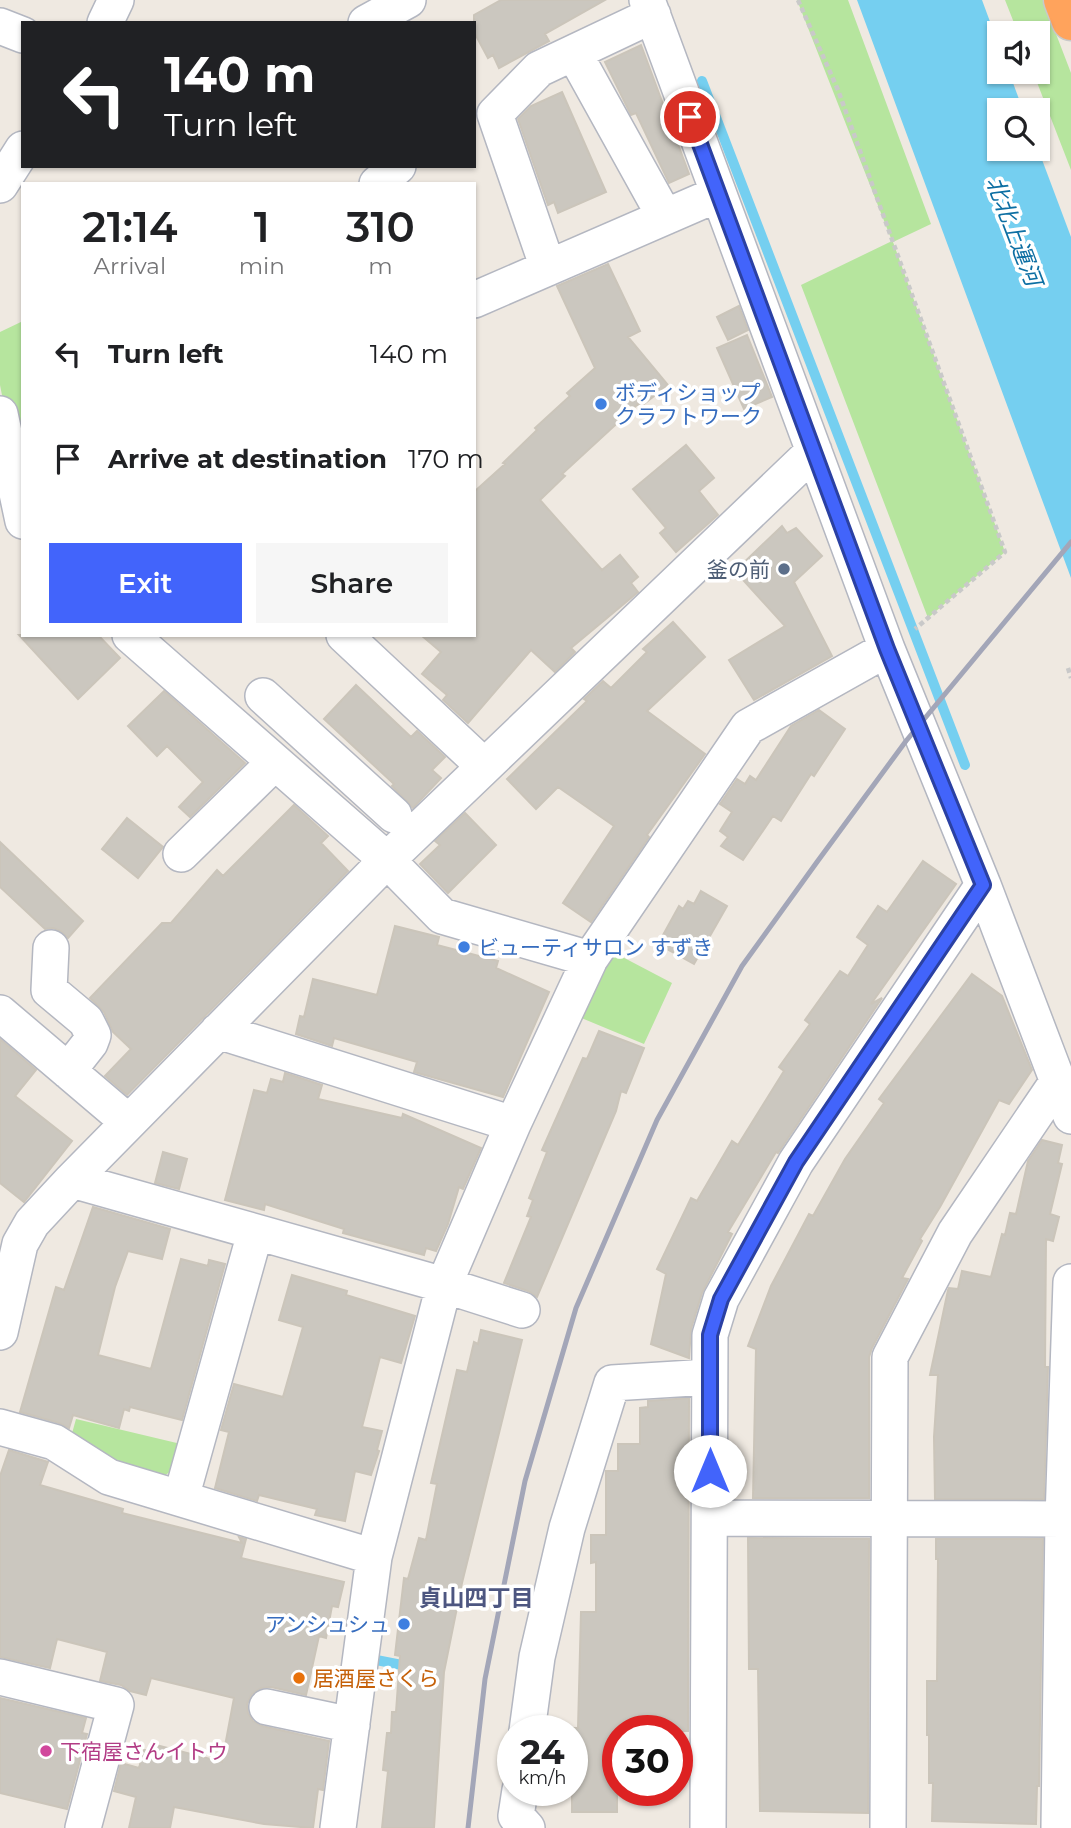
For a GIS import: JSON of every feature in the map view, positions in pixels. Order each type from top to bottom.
[{"type":"highway","points":[[1063,0],[1071,21]]},
{"type":"street","points":[[105,21],[116,0]]},
{"type":"street","points":[[370,21],[408,0]]},
{"type":"street","points":[[548,268],[495,114],[539,69],[574,53],[650,8],[814,451],[899,641],[983,885],[1071,1116]]},
{"type":"street","points":[[0,26],[21,35]]},
{"type":"street","points":[[574,53],[665,217]]},
{"type":"street","points":[[0,185],[21,152]]},
{"type":"street","points":[[356,168],[368,182]]},
{"type":"street","points":[[379,182],[396,168]]},
{"type":"street","points":[[476,299],[718,194]]},
{"type":"street","points":[[0,414],[21,512]]},
{"type":"street","points":[[0,1332],[10,1247],[32,1223],[127,1121],[387,860],[814,451]]},
{"type":"street","points":[[132,637],[387,860],[442,916],[590,959]]},
{"type":"street","points":[[346,637],[484,766]]},
{"type":"street","points":[[338,1828],[374,1557],[444,1285],[513,1124],[590,959],[748,727],[899,641]]},
{"type":"street","points":[[181,854],[262,751],[271,702],[394,815]]},
{"type":"street","points":[[708,1828],[710,1335],[721,1299],[796,1162],[983,885]]},
{"type":"street","points":[[51,948],[49,990],[86,1021],[93,1035],[68,1071]]},
{"type":"street","points":[[0,1013],[127,1121]]},
{"type":"street","points":[[218,1031],[513,1124]]},
{"type":"street","points":[[888,1828],[890,1357],[955,1233],[1058,1082]]},
{"type":"street","points":[[72,1180],[444,1285],[522,1310]]},
{"type":"street","points":[[181,1498],[255,1233]]},
{"type":"street","points":[[1059,1828],[1063,1519],[1071,1282]]},
{"type":"street","points":[[529,1715],[537,1657],[567,1528],[612,1383],[709,1377]]},
{"type":"street","points":[[0,1427],[54,1442],[109,1477],[374,1557]]},
{"type":"street","points":[[710,1518],[1063,1519]]},
{"type":"street","points":[[0,1677],[116,1705],[83,1828]]},
{"type":"street","points":[[267,1707],[352,1725]]},
{"type":"street","points":[[518,1806],[516,1816],[527,1828]]},
{"type":"path","points":[[798,0],[838,90],[1004,552],[899,641]]},
{"type":"path","points":[[1068,668],[1071,678]]},
{"type":"green space","points":[[797,0],[848,0],[931,224],[893,242],[1005,552],[928,618],[801,285],[892,241]]},
{"type":"green space","points":[[1005,0],[1043,0],[1071,73],[1071,170],[1050,116],[1050,98],[1043,98],[1038,84],[1050,84],[1050,21],[1013,21]]},
{"type":"green space","points":[[21,322],[21,492],[0,385],[0,332]]},
{"type":"green space","points":[[611,951],[672,983],[644,1044],[579,1017]]},
{"type":"green space","points":[[76,1419],[181,1444],[176,1467],[163,1477],[113,1466],[71,1437]]},
{"type":"water","name":"北北上運河","points":[[857,0],[982,0],[990,21],[987,21],[987,84],[1013,84],[1019,98],[987,98],[987,161],[1042,161],[1071,237],[1071,578]]},
{"type":"building","points":[[501,0],[605,0],[545,34],[549,41],[499,68],[493,55],[488,58],[476,36],[474,15]]},
{"type":"building","points":[[641,45],[689,174],[669,183],[636,113],[631,115],[605,62]]},
{"type":"building","points":[[562,92],[606,192],[558,213],[554,202],[548,205],[518,119],[531,106]]},
{"type":"building","points":[[608,264],[640,331],[628,337],[668,385],[640,407],[638,404],[562,474],[565,476],[540,500],[602,570],[620,555],[638,577],[631,583],[638,592],[571,648],[575,652],[555,672],[531,650],[468,723],[443,700],[447,695],[422,674],[441,652],[423,637],[476,637],[476,490],[505,464],[503,463],[537,430],[535,428],[570,396],[567,393],[595,368],[557,286]]},
{"type":"building","points":[[739,306],[748,330],[728,340],[717,317]]},
{"type":"building","points":[[747,335],[772,397],[744,409],[717,348]]},
{"type":"building","points":[[686,445],[714,478],[699,491],[718,515],[676,552],[660,533],[666,528],[633,489]]},
{"type":"building","points":[[782,526],[787,533],[796,528],[822,556],[794,582],[832,656],[754,700],[729,660],[785,626],[735,571]]},
{"type":"building","points":[[673,622],[705,657],[647,711],[705,754],[647,835],[649,837],[591,922],[563,903],[614,826],[558,787],[536,809],[507,779],[587,701],[584,699],[603,681],[611,688],[647,652],[643,649]]},
{"type":"building","points":[[19,635],[100,637],[120,658],[78,699]]},
{"type":"building","points":[[356,685],[411,737],[417,731],[445,757],[432,770],[441,778],[413,808],[392,786],[394,784],[324,719]]},
{"type":"building","points":[[164,691],[245,763],[190,817],[179,807],[203,782],[167,746],[157,756],[128,726]]},
{"type":"building","points":[[819,710],[845,729],[814,776],[811,774],[781,821],[773,816],[743,860],[721,846],[728,837],[720,831],[732,812],[720,804],[737,779],[745,784],[750,776],[756,780],[791,726]]},
{"type":"building","points":[[294,805],[328,836],[321,843],[348,871],[127,1095],[105,1076],[131,1049],[113,1032],[104,1012],[90,998],[162,923],[171,923],[217,870],[223,876]]},
{"type":"building","points":[[465,813],[496,845],[448,893],[420,864],[440,845],[435,841]]},
{"type":"building","points":[[127,818],[163,847],[138,878],[102,849]]},
{"type":"building","points":[[0,842],[83,921],[68,938],[61,931],[45,929],[0,887]]},
{"type":"building","points":[[923,861],[956,884],[871,1004],[882,998],[778,1153],[776,1152],[728,1232],[732,1234],[702,1293],[691,1329],[689,1358],[651,1344],[666,1274],[657,1269],[691,1198],[697,1201],[732,1141],[738,1145],[784,1071],[779,1067],[810,1024],[805,1020],[840,971],[848,976],[868,945],[857,937],[878,906],[887,912]]},
{"type":"building","points":[[701,891],[727,906],[694,964],[658,944],[679,906],[683,909],[688,901],[694,904]]},
{"type":"building","points":[[395,926],[439,937],[437,945],[498,961],[496,968],[549,992],[503,1097],[414,1072],[417,1062],[334,1038],[332,1046],[296,1034],[300,1016],[304,1017],[313,979],[377,995]]},
{"type":"building","points":[[972,974],[1002,996],[1032,1070],[1009,1104],[999,1100],[920,1239],[922,1241],[902,1278],[908,1279],[872,1348],[869,1357],[869,1498],[753,1498],[756,1349],[748,1346],[771,1286],[809,1214],[813,1216],[845,1159],[884,1103],[879,1099]]},
{"type":"building","points":[[599,1031],[644,1048],[626,1093],[621,1091],[616,1111],[537,1297],[504,1283],[531,1217],[527,1216],[533,1200],[529,1198],[547,1152],[542,1150],[583,1058],[587,1059]]},
{"type":"building","points":[[0,1039],[36,1070],[15,1096],[72,1141],[24,1202],[0,1183]]},
{"type":"building","points":[[285,1073],[322,1085],[318,1099],[402,1118],[403,1114],[481,1148],[463,1189],[459,1187],[448,1224],[436,1251],[426,1248],[424,1255],[343,1233],[344,1229],[265,1204],[264,1210],[225,1200],[254,1090],[267,1093],[271,1079],[283,1082]]},
{"type":"building","points":[[1042,1140],[1062,1145],[1058,1163],[1062,1164],[1050,1214],[1059,1217],[1053,1241],[1046,1239],[1045,1367],[1048,1367],[1044,1499],[935,1499],[934,1437],[938,1375],[930,1375],[948,1290],[958,1289],[962,1271],[991,1277],[1010,1213],[1016,1214],[1028,1161]]},
{"type":"building","points":[[163,1152],[187,1159],[179,1189],[155,1183]]},
{"type":"building","points":[[93,1207],[170,1229],[162,1259],[128,1251],[115,1287],[98,1355],[151,1369],[181,1259],[208,1266],[209,1260],[225,1264],[182,1420],[130,1407],[129,1411],[124,1409],[119,1428],[73,1415],[69,1428],[20,1412],[56,1287],[64,1290]]},
{"type":"building","points":[[292,1275],[347,1291],[346,1295],[415,1316],[401,1363],[380,1357],[362,1427],[382,1431],[377,1450],[379,1451],[371,1475],[355,1471],[345,1521],[315,1515],[317,1509],[259,1495],[257,1501],[215,1488],[229,1432],[221,1430],[234,1384],[283,1397],[303,1327],[279,1320]]},
{"type":"building","points":[[481,1330],[522,1340],[462,1583],[444,1672],[434,1828],[382,1828],[388,1771],[383,1770],[387,1733],[391,1733],[392,1712],[396,1712],[400,1656],[395,1655],[404,1578],[408,1579],[419,1538],[426,1540],[437,1484],[431,1483],[457,1370],[467,1372],[474,1342],[478,1344]]},
{"type":"building","points":[[689,1398],[688,1715],[602,1715],[602,1806],[617,1806],[617,1812],[572,1812],[572,1806],[588,1806],[588,1715],[578,1715],[581,1612],[596,1612],[596,1562],[591,1563],[591,1535],[606,1535],[606,1471],[618,1471],[618,1444],[640,1444],[640,1408],[648,1407],[648,1401]]},
{"type":"building","points":[[9,1450],[48,1462],[40,1485],[123,1509],[122,1513],[242,1543],[239,1537],[246,1539],[241,1558],[344,1582],[338,1607],[332,1606],[326,1638],[319,1636],[306,1695],[271,1687],[261,1688],[252,1694],[247,1704],[253,1721],[262,1726],[329,1741],[323,1790],[318,1789],[313,1828],[264,1824],[174,1807],[170,1828],[129,1828],[136,1797],[114,1791],[121,1763],[139,1768],[144,1750],[150,1751],[152,1744],[222,1762],[234,1698],[151,1678],[146,1695],[130,1691],[121,1685],[100,1681],[107,1652],[57,1639],[50,1668],[0,1657],[0,1476]]},
{"type":"building","points":[[748,1538],[869,1539],[868,1813],[760,1811],[758,1669],[749,1669]]},
{"type":"building","points":[[936,1539],[1043,1539],[1036,1824],[932,1821],[933,1783],[929,1783],[927,1681],[937,1681]]},
{"type":"building","points":[[0,1698],[86,1718],[82,1733],[87,1734],[67,1809],[0,1793]]},
{"type":"waterway","points":[[702,81],[965,765]]},
{"type":"waterway","points":[[366,1658],[412,1667]]},
{"type":"railway","points":[[468,1828],[485,1679],[525,1481],[576,1308],[657,1120],[742,966],[906,741],[1071,542]]},
{"type":"place","name":"ボディショップ クラフトワーク","points":[[601,404]]},
{"type":"place","name":"釜の前","points":[[784,569]]},
{"type":"place","name":"ビューティサロン すずき","points":[[464,947]]},
{"type":"place","name":"アンシュシュ","points":[[404,1624]]},
{"type":"place","name":"居酒屋さくら","points":[[299,1678]]},
{"type":"place","name":"下宿屋さんイトウ","points":[[46,1751]]},
{"type":"district","name":"貞山四丁目","points":[[476,1598]]},
{"type":"route","points":[[690,117],[887,649],[983,885],[796,1162],[721,1299],[710,1335],[710,1471]]}]
